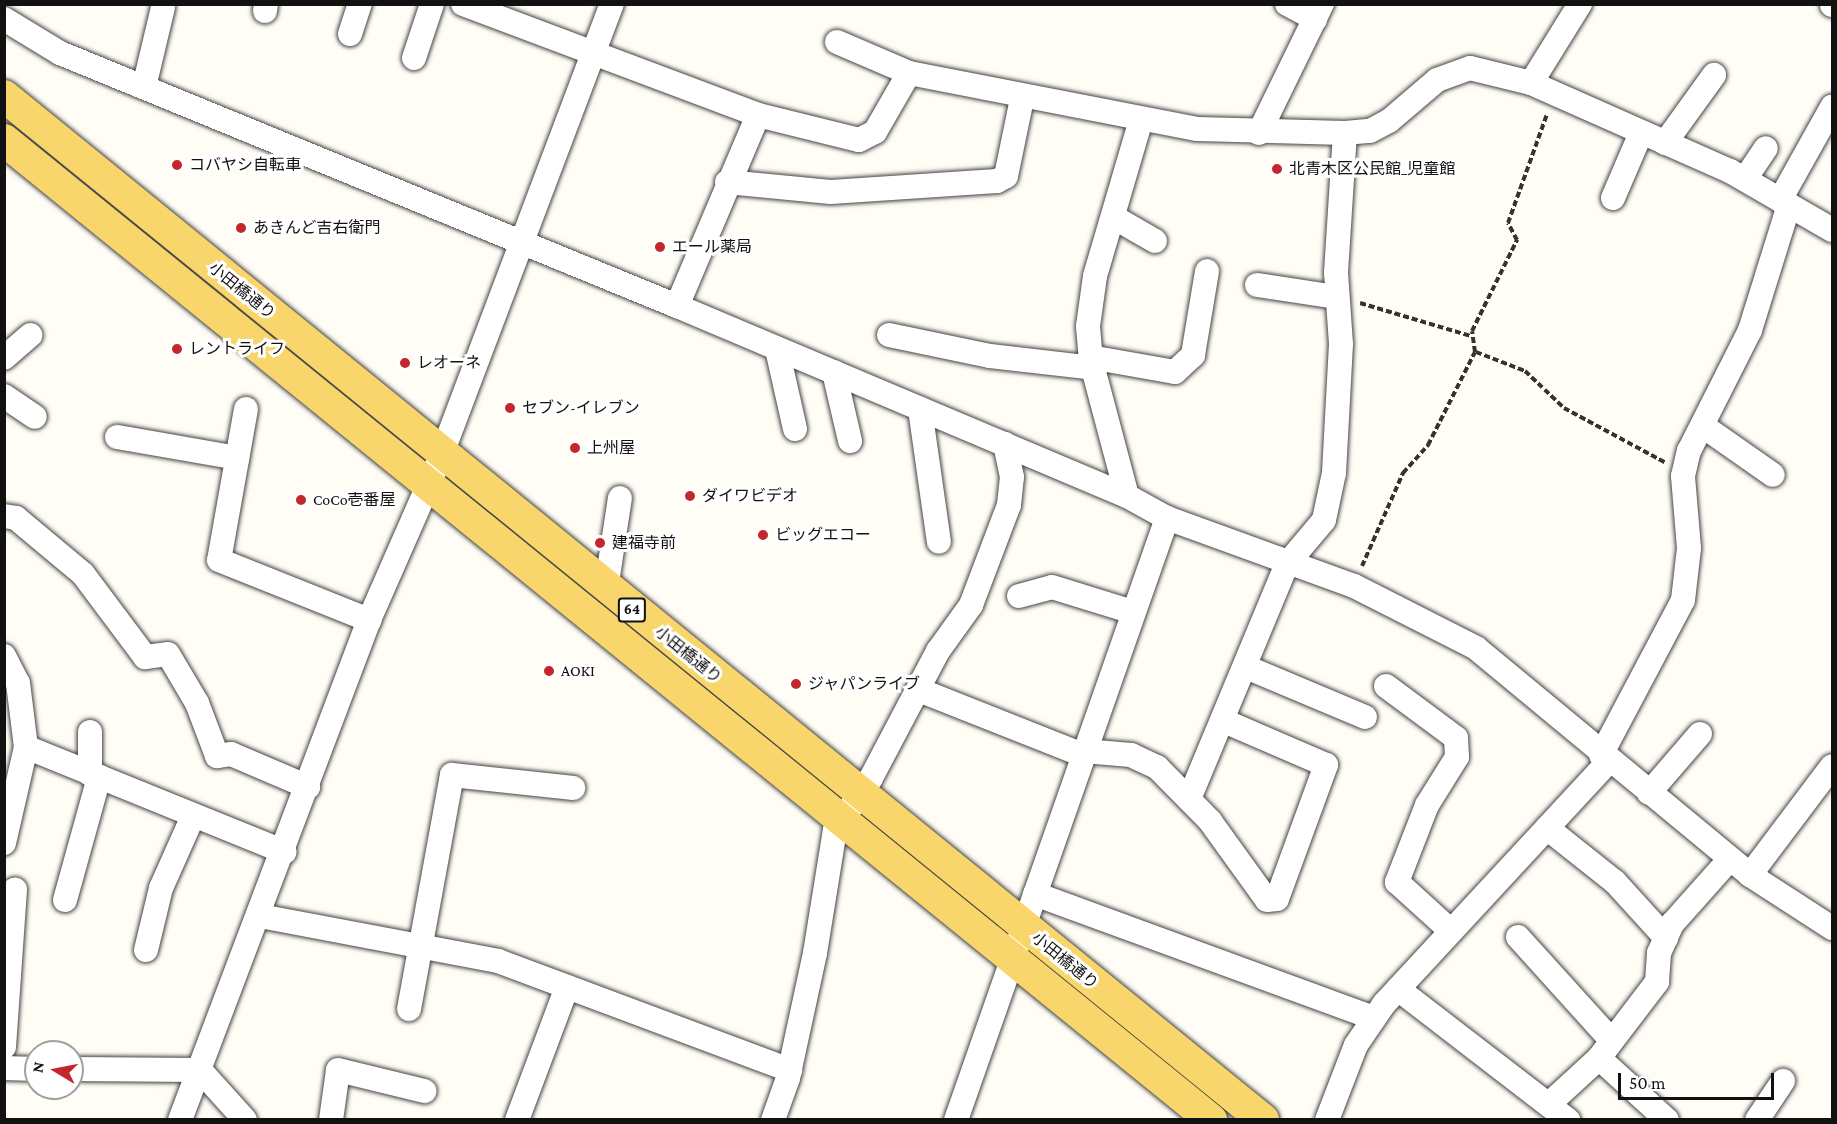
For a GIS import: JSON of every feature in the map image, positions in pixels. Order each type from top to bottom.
[{"type":"main road","name":"小田橋通り","points":[[4,96],[441,456],[1263,1119]]},
{"type":"main road","name":"小田橋通り","points":[[4,140],[840,822],[1211,1119]]},
{"type":"street","points":[[350,34],[360,4]]},
{"type":"street","points":[[414,58],[432,4]]},
{"type":"street","points":[[463,4],[758,115],[859,140],[876,132],[909,73]]},
{"type":"street","points":[[180,1119],[285,852],[369,620],[441,456],[518,243],[612,4]]},
{"type":"street","points":[[1258,133],[1319,12],[1287,4]]},
{"type":"street","points":[[1531,83],[1580,4]]},
{"type":"street","points":[[144,87],[164,7]]},
{"type":"street","points":[[4,19],[60,53],[777,348],[1127,496],[1167,518],[1287,564],[1354,586],[1476,648],[1605,758],[1750,875],[1833,928]]},
{"type":"street","points":[[837,42],[909,73],[1022,99],[1141,120],[1258,133],[1370,131],[1389,121],[1454,72],[1470,68],[1531,83],[1745,179],[1833,230]]},
{"type":"street","points":[[1665,143],[1714,75]]},
{"type":"street","points":[[727,182],[831,192],[997,181],[1006,176],[1022,99]]},
{"type":"street","points":[[1327,1119],[1356,1045],[1374,1018],[1547,828],[1605,758],[1683,600],[1689,557],[1683,476],[1703,426],[1750,330],[1785,202],[1833,108]]},
{"type":"street","points":[[677,306],[727,182],[758,115]]},
{"type":"street","points":[[1127,496],[1091,362],[1090,297],[1115,218],[1141,120]]},
{"type":"street","points":[[1189,799],[1224,721],[1287,564],[1324,520],[1334,473],[1341,344],[1336,297],[1345,133]]},
{"type":"street","points":[[1613,198],[1641,133]]},
{"type":"street","points":[[1745,179],[1766,148]]},
{"type":"street","points":[[1115,218],[1155,241]]},
{"type":"street","points":[[889,335],[990,356],[1091,362],[1175,372],[1193,355],[1207,271]]},
{"type":"street","points":[[1257,285],[1336,297]]},
{"type":"street","points":[[4,358],[30,335]]},
{"type":"street","points":[[777,348],[795,429]]},
{"type":"street","points":[[834,372],[850,441]]},
{"type":"street","points":[[4,396],[35,417]]},
{"type":"street","points":[[246,409],[219,560],[369,620]]},
{"type":"street","points":[[920,409],[939,542]]},
{"type":"street","points":[[1703,426],[1773,475]]},
{"type":"street","points":[[117,437],[237,458]]},
{"type":"street","points":[[773,1119],[790,1070],[815,953],[827,861],[840,822],[919,690],[934,658],[971,605],[1009,505],[1012,477],[1005,444]]},
{"type":"street","points":[[606,588],[620,498]]},
{"type":"street","points":[[4,516],[16,518],[83,574],[145,657],[168,654],[197,703],[217,756],[231,754],[308,787]]},
{"type":"street","points":[[956,1119],[1167,518]]},
{"type":"street","points":[[1019,596],[1052,587],[1133,612]]},
{"type":"street","points":[[4,656],[18,683],[26,747],[4,843]]},
{"type":"street","points":[[1246,667],[1365,717]]},
{"type":"street","points":[[1386,686],[1456,738],[1457,757],[1427,805],[1398,882],[1451,931]]},
{"type":"street","points":[[919,690],[1083,753],[1144,759],[1189,799],[1267,900],[1277,899],[1326,765],[1224,721]]},
{"type":"street","points":[[65,900],[95,776],[90,732]]},
{"type":"street","points":[[1649,793],[1700,734]]},
{"type":"street","points":[[26,747],[285,852]]},
{"type":"street","points":[[1750,875],[1833,766]]},
{"type":"street","points":[[409,1009],[418,945],[452,775],[573,788]]},
{"type":"street","points":[[146,950],[161,888],[193,816]]},
{"type":"street","points":[[1547,828],[1615,882],[1666,938]]},
{"type":"street","points":[[1548,1104],[1605,1049],[1657,982],[1666,938],[1730,859]]},
{"type":"street","points":[[4,1047],[15,889]]},
{"type":"street","points":[[1035,894],[1374,1018]]},
{"type":"street","points":[[260,916],[498,961],[790,1070]]},
{"type":"street","points":[[1518,938],[1605,1049],[1666,1119]]},
{"type":"street","points":[[517,1119],[567,987]]},
{"type":"street","points":[[1398,989],[1568,1119]]},
{"type":"street","points":[[4,1068],[24,1069]]},
{"type":"street","points":[[84,1069],[200,1070],[245,1119]]},
{"type":"street","points":[[331,1119],[338,1070],[424,1091]]},
{"type":"street","points":[[1757,1119],[1783,1081]]},
{"type":"path","points":[[1354,586],[1403,473],[1432,437],[1475,352],[1471,336],[1517,240],[1508,223],[1555,94]]},
{"type":"path","points":[[1336,297],[1471,336]]},
{"type":"path","points":[[1475,352],[1525,371],[1564,408],[1683,476]]},
{"type":"green space","points":[[4,119],[232,302],[289,356],[5,128]]},
{"type":"place","name":"コバヤシ自転車","points":[[177,165]]},
{"type":"place","name":"北青木区公民館_児童館","points":[[1277,169]]},
{"type":"place","name":"あきんど吉右衛門","points":[[241,228]]},
{"type":"place","name":"エール薬局","points":[[660,247]]},
{"type":"place","name":"レントライフ","points":[[177,349]]},
{"type":"place","name":"レオーネ","points":[[405,363]]},
{"type":"place","name":"セブン-イレブン","points":[[510,408]]},
{"type":"place","name":"上州屋","points":[[575,448]]},
{"type":"place","name":"ダイワビデオ","points":[[690,496]]},
{"type":"place","name":"CoCo壱番屋","points":[[301,500]]},
{"type":"place","name":"ビッグエコー","points":[[763,535]]},
{"type":"place","name":"建福寺前","points":[[600,543]]},
{"type":"place","name":"AOKI","points":[[549,671]]},
{"type":"place","name":"ジャパンライブ","points":[[796,684]]}]
